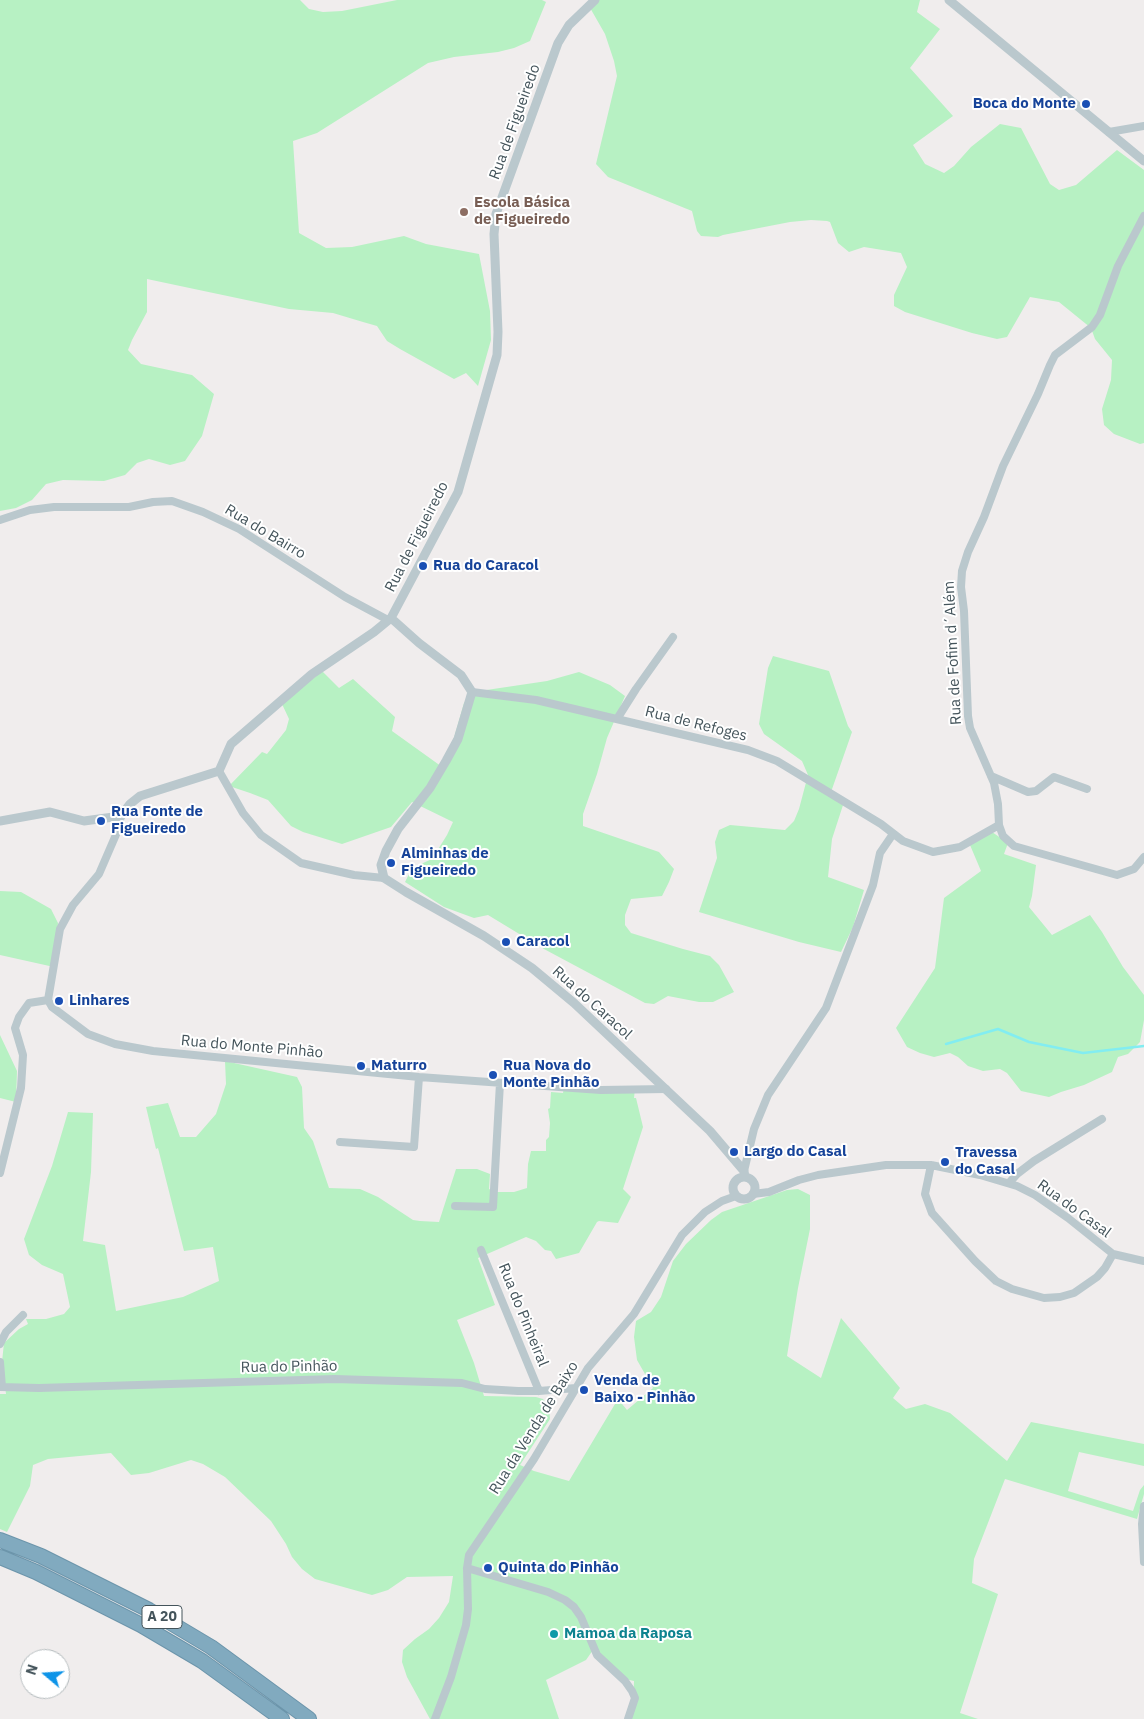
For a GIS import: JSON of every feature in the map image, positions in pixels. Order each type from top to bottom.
[{"type":"highway","name":"A 20","points":[[0,1540],[41,1556],[149,1610],[211,1647],[309,1719]]},
{"type":"highway","name":"A 20","points":[[0,1557],[36,1572],[141,1625],[202,1661],[282,1719]]},
{"type":"street","name":"Rua de Figueiredo","points":[[219,771],[231,744],[312,674],[390,619],[458,492],[497,355],[498,332],[494,234],[496,214],[558,43],[569,25],[595,0]]},
{"type":"street","points":[[949,0],[1144,161]]},
{"type":"street","points":[[1109,132],[1144,126]]},
{"type":"street","name":"Rua de Fofim d´Além","points":[[999,825],[998,804],[991,776],[970,728],[968,716],[964,611],[960,587],[962,571],[1003,466],[1055,355],[1092,327],[1100,315],[1118,266],[1144,216]]},
{"type":"street","name":"Rua do Bairro","points":[[0,520],[30,510],[46,508],[129,507],[153,502],[172,501],[203,512],[239,529],[345,597],[390,619]]},
{"type":"street","points":[[0,1173],[21,1088],[23,1055],[15,1028],[29,1003],[48,1000],[60,929],[73,905],[99,874],[118,830],[121,816],[130,804],[140,796],[219,771],[243,814],[262,835],[301,863],[354,875],[384,878],[381,865],[386,851],[398,829],[430,788],[458,739],[472,692],[461,675],[390,619]]},
{"type":"street","points":[[617,719],[673,637]]},
{"type":"street","name":"Rua de Refoges","points":[[472,692],[536,700],[748,750],[777,761],[893,834]]},
{"type":"street","points":[[991,776],[1028,792],[1036,791],[1054,777],[1087,789]]},
{"type":"street","points":[[0,821],[50,812],[84,821],[121,816]]},
{"type":"street","points":[[745,1174],[754,1184],[754,1194],[745,1199],[736,1196],[734,1191],[735,1183],[745,1174],[754,1129],[768,1095],[826,1008],[873,885],[880,853],[893,834],[904,841],[932,852],[960,847],[999,825],[1004,836],[1014,846],[1116,875],[1134,869],[1144,857]]},
{"type":"street","name":"Rua do Caracol","points":[[384,878],[484,936],[532,968],[574,1003],[666,1089],[710,1132],[745,1174]]},
{"type":"street","name":"Rua do Monte Pinhão","points":[[48,1000],[52,1007],[88,1034],[116,1044],[153,1051],[419,1077],[601,1090],[666,1089]]},
{"type":"street","points":[[340,1142],[414,1147],[419,1077]]},
{"type":"street","points":[[456,1206],[494,1207],[500,1083]]},
{"type":"street","points":[[1009,1183],[1034,1161],[1102,1120]]},
{"type":"street","name":"Rua do Casal","points":[[754,1194],[769,1192],[799,1180],[818,1175],[886,1165],[930,1165],[1009,1183],[1035,1196],[1068,1218],[1113,1254],[1144,1261]]},
{"type":"street","points":[[930,1165],[925,1194],[932,1213],[974,1261],[996,1281],[1012,1289],[1044,1298],[1060,1297],[1074,1293],[1097,1277],[1113,1254]]},
{"type":"street","name":"Rua da Venda de Baixo","points":[[435,1719],[451,1677],[466,1625],[469,1555],[534,1459],[588,1368],[634,1314],[682,1235],[705,1212],[722,1201],[736,1196]]},
{"type":"street","name":"Rua do Pinheiral","points":[[481,1250],[539,1391]]},
{"type":"street","points":[[0,1344],[6,1332],[23,1315]]},
{"type":"street","name":"Rua do Pinhão","points":[[0,1362],[1,1387],[39,1388],[335,1379],[462,1383],[485,1390],[539,1391],[576,1388]]},
{"type":"street","points":[[1144,1506],[1142,1524],[1144,1562]]},
{"type":"street","points":[[467,1568],[548,1592],[565,1600],[574,1607],[581,1617],[597,1655],[632,1691],[634,1698],[628,1719]]},
{"type":"green space","points":[[0,0],[300,0],[309,9],[323,12],[342,11],[397,0],[542,0],[546,2],[530,41],[498,52],[454,57],[428,63],[317,133],[293,141],[299,233],[326,248],[352,247],[404,236],[426,244],[479,254],[490,311],[491,340],[478,386],[466,373],[454,379],[400,349],[387,341],[377,326],[333,313],[289,309],[147,279],[147,312],[128,350],[141,364],[192,375],[214,394],[202,436],[185,461],[170,465],[149,459],[137,463],[125,475],[104,481],[63,480],[46,484],[32,500],[16,508],[0,511]]},
{"type":"green space","points":[[598,0],[920,0],[917,12],[940,29],[910,68],[953,116],[913,145],[925,164],[944,173],[954,166],[971,147],[1000,124],[1021,128],[1050,184],[1059,190],[1076,185],[1117,150],[1144,170],[1144,443],[1140,444],[1114,434],[1104,425],[1102,409],[1111,380],[1112,360],[1095,339],[1091,328],[1059,302],[1030,297],[1007,337],[997,339],[972,333],[905,312],[894,306],[894,295],[907,267],[901,253],[864,247],[849,252],[838,243],[830,222],[811,220],[790,222],[718,237],[701,236],[697,231],[692,211],[608,177],[596,164],[617,76],[605,34],[589,6]]},
{"type":"green space","points":[[773,656],[829,671],[848,726],[852,732],[831,792],[844,802],[832,839],[828,877],[864,890],[853,927],[841,952],[799,942],[699,912],[717,858],[715,842],[719,830],[730,825],[785,830],[794,821],[799,809],[808,775],[802,761],[764,734],[759,724],[768,668]]},
{"type":"green space","points":[[322,671],[339,688],[353,679],[395,717],[392,731],[445,769],[464,703],[473,692],[547,681],[579,672],[610,685],[625,696],[607,738],[583,814],[583,826],[659,852],[674,869],[669,882],[662,896],[631,899],[625,915],[625,925],[631,933],[710,956],[719,965],[734,992],[713,1002],[699,1002],[668,996],[654,1004],[645,1003],[544,949],[488,915],[474,918],[444,907],[405,882],[412,868],[432,859],[453,822],[412,802],[391,827],[342,844],[303,832],[291,826],[268,800],[229,786],[262,752],[267,754],[286,730],[289,719],[282,704]]},
{"type":"green space","points":[[992,832],[1008,843],[1004,854],[1036,865],[1029,907],[1052,935],[1090,915],[1123,967],[1144,995],[1144,1020],[1140,1042],[1128,1054],[1118,1057],[1112,1072],[1084,1085],[1049,1097],[1021,1091],[1007,1073],[1000,1069],[983,1071],[968,1066],[950,1053],[934,1057],[920,1053],[907,1047],[896,1028],[935,968],[944,898],[981,871],[970,845]]},
{"type":"green space","points":[[0,891],[21,892],[51,909],[58,923],[54,967],[0,955]]},
{"type":"green space","points":[[0,1035],[17,1071],[16,1102],[0,1098]]},
{"type":"green space","points":[[225,1061],[297,1077],[302,1087],[304,1128],[313,1141],[329,1188],[360,1189],[378,1197],[413,1220],[420,1221],[439,1222],[456,1169],[477,1169],[490,1174],[489,1189],[496,1192],[514,1192],[527,1188],[528,1164],[531,1151],[546,1151],[546,1140],[549,1137],[548,1109],[550,1108],[551,1092],[563,1093],[564,1087],[635,1089],[634,1098],[636,1098],[643,1127],[623,1189],[631,1197],[618,1223],[597,1222],[579,1253],[556,1259],[551,1251],[545,1250],[536,1241],[526,1237],[478,1258],[495,1305],[457,1320],[474,1363],[484,1396],[536,1397],[543,1399],[549,1408],[550,1419],[520,1465],[569,1481],[618,1399],[627,1410],[653,1388],[637,1360],[634,1337],[636,1321],[651,1312],[661,1297],[673,1261],[686,1244],[722,1212],[787,1190],[798,1189],[810,1195],[810,1229],[787,1356],[821,1378],[841,1318],[900,1388],[893,1398],[906,1409],[925,1404],[950,1413],[1007,1461],[1031,1422],[1144,1444],[1144,1466],[1079,1452],[1068,1491],[1133,1511],[1140,1490],[1144,1485],[1144,1494],[1137,1519],[1005,1479],[974,1559],[972,1583],[998,1594],[960,1713],[978,1719],[629,1719],[633,1710],[634,1681],[625,1679],[593,1650],[586,1660],[546,1680],[559,1719],[430,1719],[407,1677],[402,1662],[403,1650],[429,1629],[439,1618],[449,1602],[453,1576],[407,1577],[388,1590],[372,1595],[315,1579],[302,1569],[292,1557],[271,1521],[225,1477],[203,1464],[191,1460],[149,1473],[131,1475],[111,1453],[48,1459],[33,1465],[30,1486],[7,1532],[0,1529],[0,1394],[6,1394],[2,1362],[4,1343],[19,1329],[28,1324],[26,1319],[46,1319],[64,1314],[70,1307],[63,1274],[42,1265],[29,1255],[24,1239],[52,1166],[68,1112],[93,1113],[91,1172],[83,1241],[105,1245],[116,1311],[183,1297],[219,1281],[213,1247],[184,1251],[146,1107],[168,1103],[180,1137],[196,1137],[216,1114],[226,1084]]},
{"type":"waterway","points":[[946,1044],[998,1029],[1029,1042],[1083,1053],[1144,1046]]},
{"type":"place","name":"Boca do Monte","points":[[1086,104]]},
{"type":"place","name":"Escola Básica de Figueiredo","points":[[464,212]]},
{"type":"place","name":"Rua do Caracol","points":[[423,566]]},
{"type":"place","name":"Rua Fonte de Figueiredo","points":[[101,821]]},
{"type":"place","name":"Alminhas de Figueiredo","points":[[391,863]]},
{"type":"place","name":"Caracol","points":[[506,942]]},
{"type":"place","name":"Linhares","points":[[59,1001]]},
{"type":"place","name":"Maturro","points":[[361,1066]]},
{"type":"place","name":"Rua Nova do Monte Pinhão","points":[[493,1075]]},
{"type":"place","name":"Largo do Casal","points":[[734,1152]]},
{"type":"place","name":"Travessa do Casal","points":[[945,1162]]},
{"type":"place","name":"Venda de Baixo - Pinhão","points":[[584,1390]]},
{"type":"place","name":"Quinta do Pinhão","points":[[488,1568]]},
{"type":"place","name":"Mamoa da Raposa","points":[[554,1634]]}]
